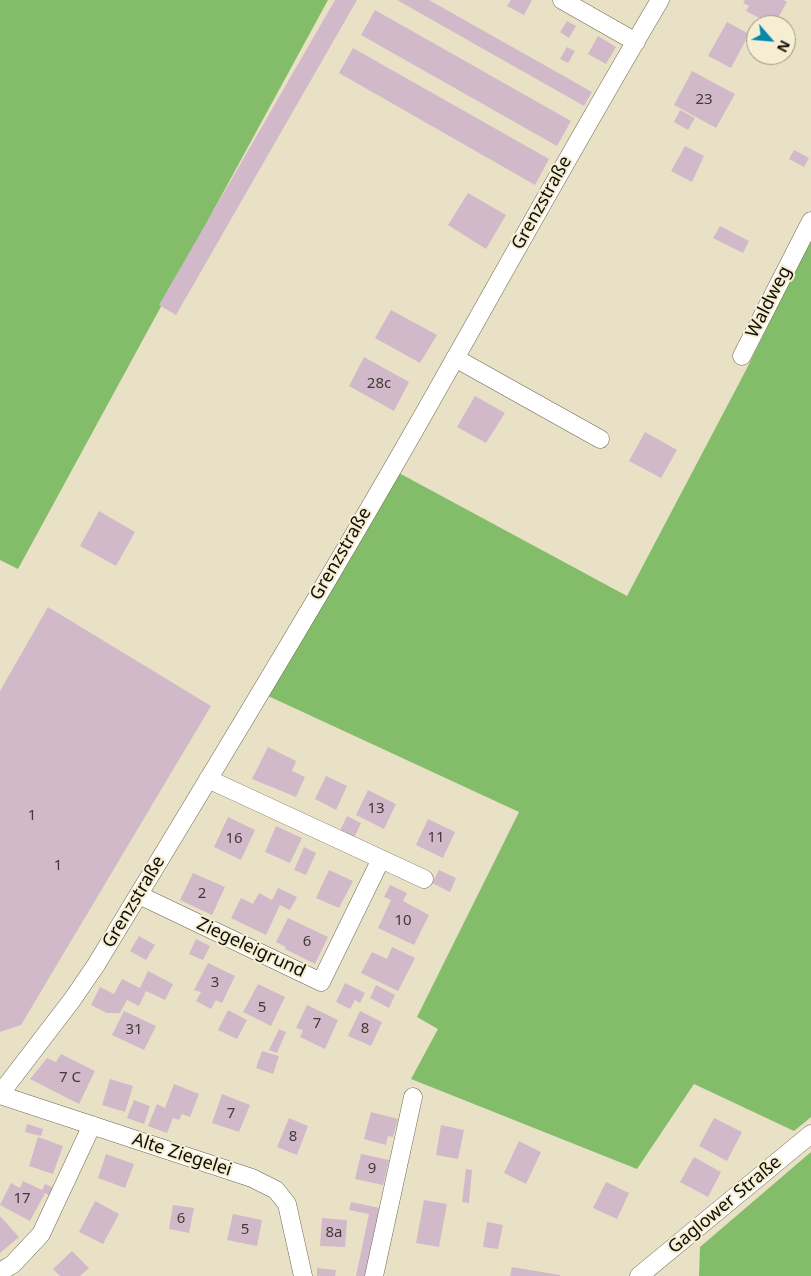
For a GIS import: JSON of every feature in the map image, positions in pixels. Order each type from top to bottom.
[{"type":"street","points":[[562,0],[636,42]]},
{"type":"street","name":"Grenzstraße","points":[[1,1095],[7,1084],[72,1000],[139,895],[297,630],[455,358],[589,119],[660,0]]},
{"type":"street","name":"Waldweg","points":[[742,356],[811,221]]},
{"type":"street","points":[[455,358],[600,439]]},
{"type":"street","points":[[208,780],[424,879]]},
{"type":"street","name":"Ziegeleigrund","points":[[139,895],[321,982],[381,859]]},
{"type":"street","name":"Alte Ziegelei","points":[[1,1095],[252,1178],[276,1190],[287,1204],[304,1276]]},
{"type":"street","points":[[374,1276],[413,1096]]},
{"type":"street","points":[[10,1271],[41,1234],[92,1125]]},
{"type":"street","name":"Gaglower Straße","points":[[640,1276],[811,1134]]},
{"type":"green space","points":[[0,0],[328,0],[18,569],[0,560]]},
{"type":"green space","points":[[811,239],[811,1117],[794,1131],[694,1084],[637,1169],[411,1079],[438,1029],[417,1017],[519,812],[266,695],[399,473],[627,596],[745,372]]},
{"type":"green space","points":[[811,1152],[811,1276],[699,1276],[700,1247]]},
{"type":"building","points":[[335,0],[357,0],[176,315],[159,305]]},
{"type":"building","points":[[397,0],[429,0],[592,92],[584,106]]},
{"type":"building","points":[[511,0],[532,0],[524,15],[507,6]]},
{"type":"building","points":[[745,0],[783,0],[787,2],[780,15],[753,15],[746,11],[749,6],[743,3]]},
{"type":"building","points":[[375,10],[571,121],[557,146],[361,35]]},
{"type":"building","points":[[567,21],[576,26],[569,38],[560,32]]},
{"type":"building","points":[[727,22],[746,32],[746,40],[731,68],[708,56]]},
{"type":"building","points":[[598,36],[616,47],[606,64],[588,54]]},
{"type":"building","points":[[567,47],[575,51],[568,63],[560,59]]},
{"type":"building","points":[[353,48],[549,159],[535,185],[339,73]]},
{"type":"building","points":[[692,71],[735,94],[716,128],[674,105]]},
{"type":"building","points":[[680,110],[695,118],[688,130],[674,122]]},
{"type":"building","points":[[685,146],[704,156],[692,182],[671,171]]},
{"type":"building","points":[[794,150],[809,158],[804,167],[789,159]]},
{"type":"building","points":[[468,193],[506,215],[486,249],[448,225]]},
{"type":"building","points":[[720,226],[749,241],[743,253],[713,238]]},
{"type":"building","points":[[391,310],[437,335],[420,363],[375,338]]},
{"type":"building","points":[[364,357],[409,382],[394,411],[349,386]]},
{"type":"building","points":[[475,396],[505,413],[486,443],[457,427]]},
{"type":"building","points":[[645,432],[677,450],[661,478],[629,461]]},
{"type":"building","points":[[99,511],[135,532],[116,566],[80,546]]},
{"type":"building","points":[[48,607],[211,706],[21,1025],[0,1032],[0,691]]},
{"type":"building","points":[[268,747],[296,761],[292,771],[305,777],[296,797],[252,779]]},
{"type":"building","points":[[326,776],[347,786],[336,810],[315,799]]},
{"type":"building","points":[[368,790],[396,804],[384,829],[356,815]]},
{"type":"building","points":[[347,816],[361,823],[354,838],[340,831]]},
{"type":"building","points":[[228,817],[255,830],[241,860],[214,847]]},
{"type":"building","points":[[428,819],[455,832],[443,858],[416,845]]},
{"type":"building","points":[[276,826],[302,838],[290,863],[265,852]]},
{"type":"building","points":[[304,847],[316,853],[306,875],[294,870]]},
{"type":"building","points":[[329,870],[353,881],[339,908],[316,898]]},
{"type":"building","points":[[439,870],[456,878],[450,892],[432,883]]},
{"type":"building","points":[[193,873],[225,887],[212,915],[180,900]]},
{"type":"building","points":[[390,885],[407,893],[403,901],[429,915],[414,945],[378,928],[391,900],[384,897]]},
{"type":"building","points":[[278,888],[297,897],[290,910],[280,905],[266,935],[231,918],[241,898],[253,904],[259,893],[272,900]]},
{"type":"building","points":[[288,918],[328,937],[315,964],[285,949],[286,947],[276,942]]},
{"type":"building","points":[[139,936],[155,945],[146,960],[130,951]]},
{"type":"building","points":[[196,939],[210,946],[203,960],[189,954]]},
{"type":"building","points":[[392,947],[415,958],[398,991],[361,973],[372,952],[387,959]]},
{"type":"building","points":[[208,963],[235,976],[222,1003],[216,1000],[211,1009],[196,1001],[201,992],[194,990]]},
{"type":"building","points":[[148,971],[173,984],[165,1000],[146,991],[139,1006],[127,1000],[120,1013],[107,1013],[91,1005],[100,987],[114,994],[122,979],[140,988]]},
{"type":"building","points":[[345,983],[365,993],[360,1003],[355,1000],[350,1009],[336,1002]]},
{"type":"building","points":[[258,984],[285,997],[271,1026],[243,1012]]},
{"type":"building","points":[[376,985],[395,995],[389,1008],[370,998]]},
{"type":"building","points":[[307,1005],[338,1020],[325,1049],[300,1037],[303,1030],[296,1028]]},
{"type":"building","points":[[228,1010],[247,1020],[237,1039],[218,1030]]},
{"type":"building","points":[[124,1011],[156,1026],[144,1050],[112,1035]]},
{"type":"building","points":[[360,1011],[382,1022],[371,1046],[348,1036]]},
{"type":"building","points":[[279,1029],[286,1032],[277,1053],[269,1050]]},
{"type":"building","points":[[262,1051],[279,1056],[273,1074],[256,1068]]},
{"type":"building","points":[[61,1054],[95,1071],[79,1104],[30,1079],[47,1058],[56,1062]]},
{"type":"building","points":[[110,1079],[133,1086],[125,1112],[102,1105]]},
{"type":"building","points":[[174,1084],[199,1094],[190,1117],[182,1114],[179,1120],[173,1118],[167,1133],[148,1126],[157,1104],[165,1108]]},
{"type":"building","points":[[222,1094],[250,1105],[239,1132],[212,1123]]},
{"type":"building","points":[[134,1100],[150,1106],[144,1124],[127,1118]]},
{"type":"building","points":[[371,1112],[398,1119],[393,1137],[388,1136],[386,1145],[364,1139]]},
{"type":"building","points":[[289,1118],[308,1126],[297,1155],[277,1147]]},
{"type":"building","points":[[714,1118],[742,1132],[727,1161],[699,1146]]},
{"type":"building","points":[[27,1124],[43,1129],[41,1136],[25,1132]]},
{"type":"building","points":[[441,1125],[464,1130],[458,1159],[436,1155]]},
{"type":"building","points":[[38,1137],[63,1146],[53,1174],[29,1166]]},
{"type":"building","points":[[519,1141],[541,1152],[526,1184],[504,1173]]},
{"type":"building","points":[[106,1154],[134,1164],[125,1188],[98,1178]]},
{"type":"building","points":[[361,1154],[389,1160],[383,1185],[355,1179]]},
{"type":"building","points":[[694,1157],[721,1172],[708,1197],[680,1182]]},
{"type":"building","points":[[466,1169],[472,1170],[469,1203],[462,1202]]},
{"type":"building","points":[[23,1181],[42,1190],[45,1184],[59,1190],[55,1198],[45,1193],[30,1221],[0,1205],[11,1183],[20,1188]]},
{"type":"building","points":[[606,1182],[629,1193],[617,1219],[593,1208]]},
{"type":"building","points":[[424,1200],[447,1204],[439,1247],[416,1243]]},
{"type":"building","points":[[95,1201],[119,1214],[103,1244],[79,1232]]},
{"type":"building","points":[[351,1202],[385,1209],[370,1276],[356,1276],[369,1214],[349,1210]]},
{"type":"building","points":[[173,1205],[194,1208],[189,1233],[169,1229]]},
{"type":"building","points":[[233,1214],[262,1220],[257,1246],[227,1240]]},
{"type":"building","points":[[0,1216],[19,1237],[0,1253]]},
{"type":"building","points":[[322,1218],[347,1220],[345,1247],[320,1246]]},
{"type":"building","points":[[487,1222],[503,1225],[498,1249],[483,1247]]},
{"type":"building","points":[[72,1251],[89,1268],[80,1276],[60,1276],[53,1269]]},
{"type":"building","points":[[512,1267],[560,1275],[560,1276],[510,1276]]},
{"type":"building","points":[[317,1268],[336,1270],[335,1276],[317,1276]]}]
